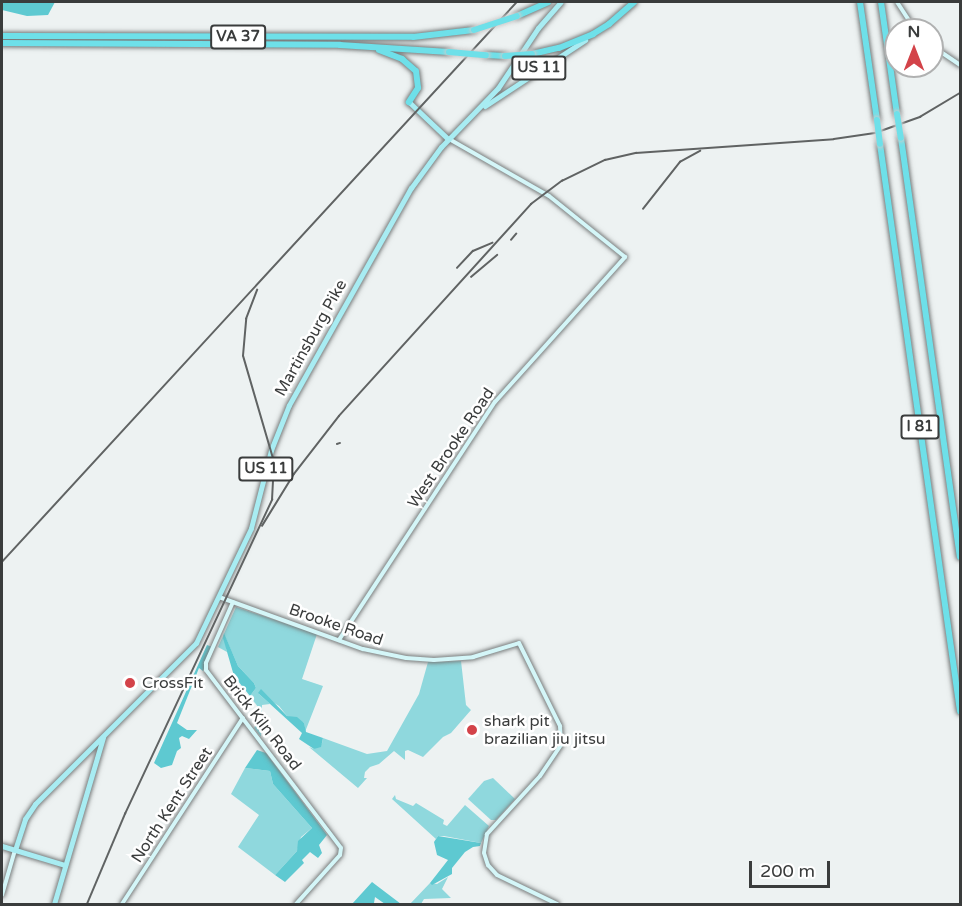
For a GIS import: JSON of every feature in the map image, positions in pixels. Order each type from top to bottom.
[{"type":"highway","name":"VA 37","points":[[2,36],[413,38],[474,30],[517,16],[548,2]]},
{"type":"highway","name":"US 11","points":[[609,24],[634,2]]},
{"type":"highway","name":"I 81","points":[[860,2],[960,711]]},
{"type":"highway","name":"I 81","points":[[882,2],[960,557]]},
{"type":"highway","name":"VA 37","points":[[2,43],[280,45],[505,56],[532,54],[570,44],[609,24]]},
{"type":"highway","points":[[280,45],[372,49],[395,56],[411,66],[417,75],[417,91],[409,102]]},
{"type":"main road","name":"US 11","points":[[472,116],[504,81],[538,28],[561,2]]},
{"type":"main road","name":"US 11","points":[[472,116],[549,61],[609,24]]},
{"type":"main road","points":[[409,102],[448,139]]},
{"type":"main road","name":"Martinsburg Pike","points":[[219,597],[250,528],[271,450],[289,405],[411,188],[448,139],[472,116]]},
{"type":"main road","name":"US 11","points":[[15,850],[30,810],[190,649],[219,597]]},
{"type":"main road","name":"US 11","points":[[54,904],[101,740]]},
{"type":"main road","points":[[2,846],[65,865]]},
{"type":"street","points":[[897,2],[907,18]]},
{"type":"street","points":[[944,54],[960,65]]},
{"type":"street","name":"West Brooke Road","points":[[339,640],[495,402],[625,257],[549,196],[448,139]]},
{"type":"street","name":"Brooke Road","points":[[219,597],[386,655],[434,660],[480,656],[519,643],[560,726],[562,740],[559,752],[489,831],[485,838],[484,852],[488,865],[496,875],[557,904]]},
{"type":"street","name":"Brick Kiln Road","points":[[233,602],[205,668],[342,850],[296,904]]},
{"type":"street","name":"North Kent Street","points":[[122,904],[243,718]]},
{"type":"street","points":[[2,895],[15,850]]},
{"type":"shaded area","points":[[2,2],[55,2],[48,15],[27,16],[2,10]]},
{"type":"shaded area","points":[[236,607],[317,634],[302,679],[323,686],[305,732],[304,723],[287,716],[279,706],[258,693],[270,704],[262,705],[261,737],[254,728],[260,718],[260,710],[250,696],[256,688],[254,683],[238,666],[224,634],[227,652],[218,647]]},
{"type":"shaded area","points":[[224,633],[238,666],[254,683],[256,688],[250,696],[234,676],[223,638]]},
{"type":"shaded area","points":[[207,645],[212,647],[203,671],[199,668],[177,723],[187,730],[197,730],[189,739],[182,736],[179,738],[181,748],[177,751],[172,765],[161,768],[154,763]]},
{"type":"shaded area","points":[[461,661],[466,705],[471,710],[451,733],[443,737],[423,757],[408,750],[405,751],[405,760],[394,751],[365,772],[364,778],[367,778],[358,788],[309,747],[314,749],[322,743],[323,738],[367,754],[387,751],[419,694],[428,662]]},
{"type":"shaded area","points":[[261,689],[287,716],[297,717],[304,723],[306,732],[323,738],[321,747],[314,749],[299,739],[302,733],[258,693]]},
{"type":"shaded area","points":[[257,750],[266,753],[327,835],[319,845],[322,853],[318,858],[310,852],[302,860],[304,863],[285,882],[275,875],[297,851],[298,841],[312,828],[273,784],[270,771],[245,768]]},
{"type":"shaded area","points":[[245,768],[270,771],[273,784],[312,828],[301,837],[297,851],[275,875],[238,847],[259,815],[231,794]]},
{"type":"shaded area","points":[[493,778],[515,799],[496,820],[491,820],[468,799],[484,781]]},
{"type":"shaded area","points":[[395,795],[396,799],[413,806],[416,803],[444,820],[443,824],[447,826],[465,805],[489,826],[481,843],[444,836],[438,836],[436,839],[392,799]]},
{"type":"shaded area","points":[[438,836],[481,843],[480,846],[465,852],[452,868],[452,874],[432,885],[430,883],[448,860],[437,855],[434,842]]},
{"type":"shaded area","points":[[448,877],[442,889],[451,898],[424,899],[421,904],[410,904],[430,883],[437,884]]},
{"type":"shaded area","points":[[372,882],[401,904],[385,904],[375,897],[374,903],[352,904]]},
{"type":"railway","points":[[2,562],[517,2]]},
{"type":"railway","points":[[262,526],[294,474],[339,416],[531,204],[562,181],[605,160],[636,153],[834,139],[875,133],[920,117],[960,93]]},
{"type":"railway","points":[[643,209],[680,162],[700,151]]},
{"type":"railway","points":[[511,240],[516,234]]},
{"type":"railway","points":[[457,268],[473,251],[492,243]]},
{"type":"railway","points":[[471,277],[497,255]]},
{"type":"railway","points":[[87,904],[125,814],[272,500],[274,462],[243,356],[246,319],[257,290]]},
{"type":"place","name":"CrossFit","points":[[130,683]]},
{"type":"place","name":"shark pit brazilian jiu jitsu","points":[[472,730]]}]
